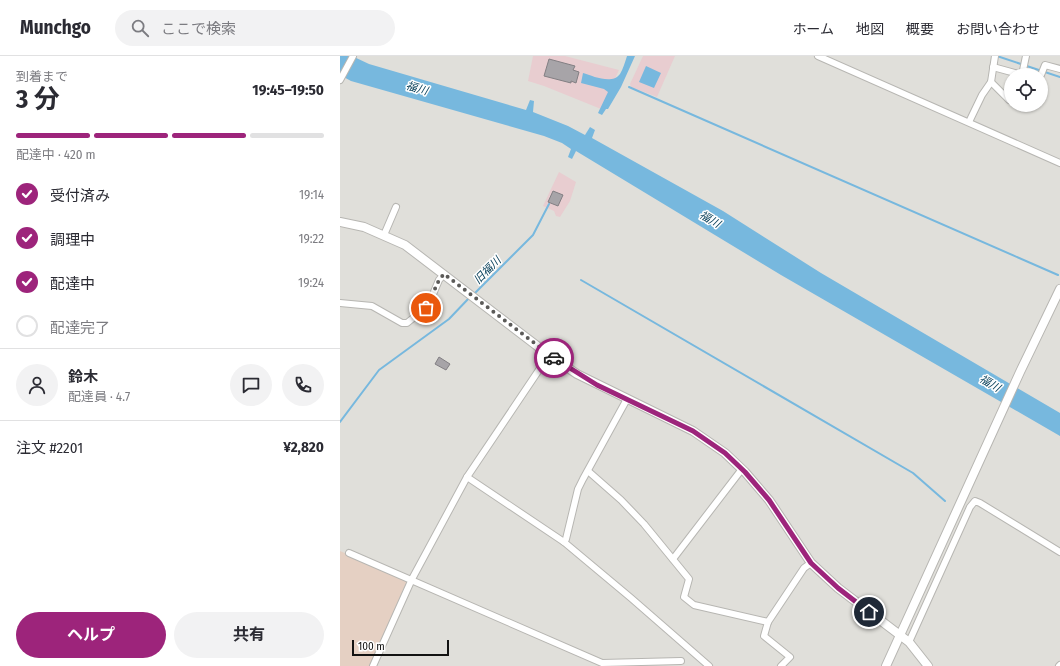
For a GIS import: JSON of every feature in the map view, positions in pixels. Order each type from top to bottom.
[{"type":"street","points":[[340,80],[353,56]]},
{"type":"street","points":[[818,56],[1060,163]]},
{"type":"street","points":[[969,122],[982,95],[991,82],[995,56]]},
{"type":"street","points":[[1023,68],[1026,56]]},
{"type":"street","points":[[1044,68],[1045,65],[1060,69]]},
{"type":"street","points":[[993,66],[1004,69]]},
{"type":"street","points":[[991,82],[1004,95]]},
{"type":"street","points":[[384,235],[396,207]]},
{"type":"street","points":[[340,222],[384,235],[405,245],[549,355],[577,374],[693,431],[725,453],[742,469],[769,500],[811,563],[838,588],[908,642],[928,666]]},
{"type":"street","points":[[340,303],[372,306],[404,324],[428,306],[439,280],[444,274]]},
{"type":"street","points":[[886,666],[1020,372],[1060,289]]},
{"type":"street","points":[[373,666],[412,579],[466,477],[549,355]]},
{"type":"street","points":[[564,542],[578,489],[627,399]]},
{"type":"street","points":[[673,559],[742,469]]},
{"type":"street","points":[[588,471],[644,524],[689,579],[684,597],[694,605],[768,622]]},
{"type":"street","points":[[466,477],[564,542],[709,666]]},
{"type":"street","points":[[908,642],[967,513],[975,502],[980,503],[1060,552]]},
{"type":"street","points":[[349,553],[412,579],[602,663],[681,661]]},
{"type":"street","points":[[781,666],[790,658],[764,636],[768,622],[804,568],[811,563]]},
{"type":"shaded area","points":[[533,56],[565,56],[619,70],[601,109],[528,81]]},
{"type":"shaded area","points":[[643,56],[675,56],[657,97],[631,87],[630,84]]},
{"type":"shaded area","points":[[559,172],[576,182],[570,201],[560,217],[556,216],[554,211],[543,206]]},
{"type":"shaded area","points":[[340,551],[407,581],[370,666],[340,666]]},
{"type":"water","name":"福川","points":[[340,56],[352,56],[369,64],[526,110],[530,100],[534,101],[533,112],[568,126],[585,135],[590,127],[595,130],[592,138],[723,211],[821,273],[1060,413],[1060,436],[781,275],[576,151],[572,159],[568,157],[571,149],[562,143],[544,136],[351,81],[340,75]]},
{"type":"water","points":[[627,56],[635,56],[621,87],[608,109],[606,109],[602,115],[598,113],[608,92],[604,89],[581,83],[583,73],[597,78],[612,79],[620,74]]},
{"type":"water","points":[[646,66],[661,73],[654,88],[639,82]]},
{"type":"building","points":[[549,59],[575,66],[573,70],[579,72],[576,83],[544,76]]},
{"type":"building","points":[[553,191],[563,195],[558,206],[548,202]]},
{"type":"building","points":[[439,357],[450,364],[446,370],[435,364]]},
{"type":"waterway","points":[[997,56],[1060,77]]},
{"type":"waterway","points":[[629,87],[1058,275]]},
{"type":"waterway","name":"旧福川","points":[[474,294],[533,235],[549,204]]},
{"type":"waterway","points":[[581,280],[913,473],[945,501]]},
{"type":"waterway","name":"旧福川","points":[[340,422],[379,370],[449,319],[470,297]]},
{"type":"way so far","points":[[426,308],[439,280],[444,274],[554,358]]},
{"type":"route","points":[[554,358],[577,374],[597,385],[693,431],[725,453],[745,472],[769,500],[811,563],[838,588],[869,612]]}]
